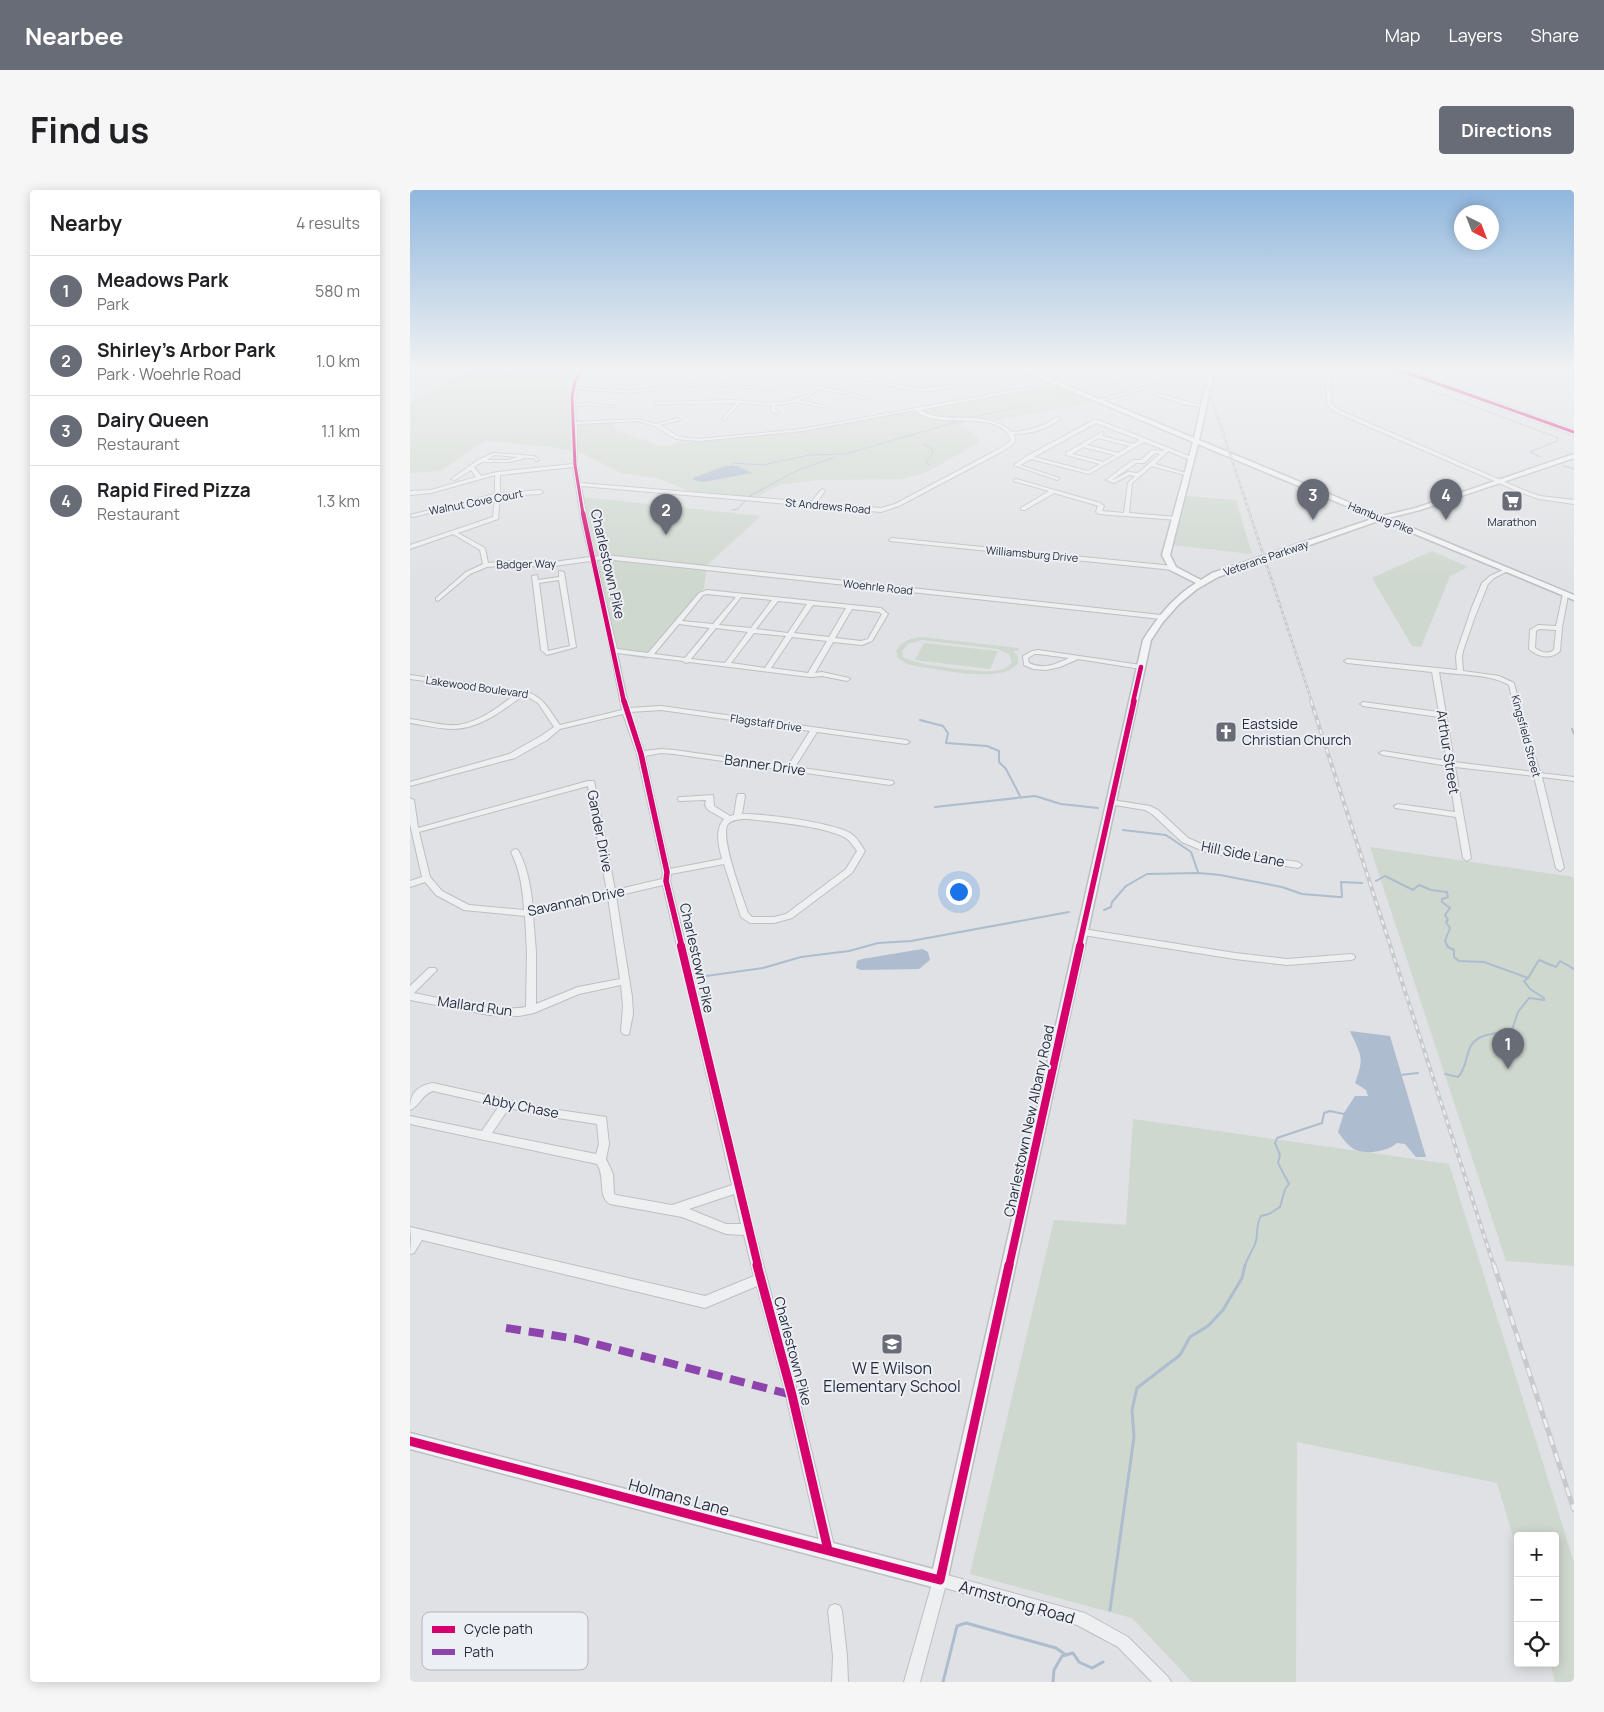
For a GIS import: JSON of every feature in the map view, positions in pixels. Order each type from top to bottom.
[{"type":"main road","name":"Hamburg Pike","points":[[1190,439],[1574,598]]},
{"type":"main road","points":[[1196,441],[1166,555],[1173,568],[1200,582]]},
{"type":"main road","name":"Veterans Parkway","points":[[1161,617],[1200,582],[1232,568],[1381,518],[1418,509],[1574,452]]},
{"type":"main road","name":"Veterans Parkway","points":[[1499,479],[1574,456]]},
{"type":"main road","name":"Charlestown New Albany Road","points":[[940,1580],[1141,666],[1147,640],[1161,617]]},
{"type":"main road","name":"Holmans Lane","points":[[410,1441],[940,1580]]},
{"type":"street","name":"Charlestown Pike","points":[[574,439],[575,465],[585,524],[594,558],[626,712],[641,754],[666,877],[738,1188],[792,1395],[828,1550]]},
{"type":"street","points":[[685,439],[713,439]]},
{"type":"street","name":"St Andrews Road","points":[[578,484],[881,510],[892,508],[999,451],[1012,442],[1012,439]]},
{"type":"street","points":[[1057,479],[1016,465],[1064,439]]},
{"type":"street","points":[[1093,439],[1068,454],[1104,464]]},
{"type":"street","points":[[1107,439],[1134,446]]},
{"type":"street","points":[[1140,439],[1192,460]]},
{"type":"street","points":[[1403,439],[1540,497],[1574,501]]},
{"type":"street","points":[[1030,457],[1089,473],[1143,440]]},
{"type":"street","points":[[1083,445],[1119,455]]},
{"type":"street","points":[[453,479],[491,454],[499,446]]},
{"type":"street","points":[[1138,475],[1128,473],[1114,482],[1108,480],[1135,461],[1142,462],[1154,451],[1166,451]]},
{"type":"street","points":[[1126,515],[1130,483],[1166,451]]},
{"type":"street","points":[[491,454],[534,457],[538,460]]},
{"type":"street","points":[[479,461],[509,461],[525,456]]},
{"type":"street","points":[[1151,464],[1188,476]]},
{"type":"street","points":[[410,493],[442,488],[479,477],[575,465]]},
{"type":"street","points":[[471,468],[479,477]]},
{"type":"street","points":[[410,547],[496,518],[497,474]]},
{"type":"street","points":[[1016,480],[1100,505],[1100,512],[1175,519]]},
{"type":"street","points":[[812,505],[822,491]]},
{"type":"street","points":[[1024,509],[1053,491]]},
{"type":"street","name":"Walnut Cove Court","points":[[413,515],[498,495],[540,492]]},
{"type":"street","points":[[455,533],[482,549],[486,565]]},
{"type":"street","name":"Williamsburg Drive","points":[[892,540],[1173,568]]},
{"type":"street","name":"Woehrle Road","points":[[594,558],[605,556],[1161,617]]},
{"type":"street","name":"Badger Way","points":[[438,599],[468,573],[486,565],[511,563],[547,565],[594,558]]},
{"type":"street","points":[[547,565],[550,580]]},
{"type":"street","points":[[1347,661],[1460,673],[1459,658],[1462,644],[1481,592],[1490,578],[1505,571]]},
{"type":"street","points":[[561,575],[573,647],[547,653],[544,650],[536,579],[550,580],[561,575]]},
{"type":"street","points":[[649,656],[678,622],[704,592],[881,610],[885,614],[870,640],[866,642],[678,622]]},
{"type":"street","points":[[686,661],[740,595]]},
{"type":"street","points":[[1559,628],[1538,628],[1533,630],[1532,649],[1541,654],[1555,653],[1557,651],[1565,595]]},
{"type":"street","points":[[726,665],[776,599]]},
{"type":"street","points":[[767,670],[811,602]]},
{"type":"street","points":[[810,675],[850,607]]},
{"type":"street","points":[[614,651],[810,675],[822,674],[847,679]]},
{"type":"street","points":[[1077,657],[1047,669],[1031,667],[1026,664],[1025,659],[1029,654],[1038,652],[1077,657],[1141,666]]},
{"type":"street","name":"Arthur Street","points":[[1435,670],[1458,815],[1467,858]]},
{"type":"street","name":"Kingsfield Street","points":[[1460,673],[1509,681],[1512,684],[1560,868]]},
{"type":"street","name":"Lakewood Boulevard","points":[[410,677],[523,692],[533,695],[542,701],[549,716],[558,727]]},
{"type":"street","points":[[410,721],[448,726],[466,725],[485,716],[523,692]]},
{"type":"street","points":[[1364,704],[1443,715]]},
{"type":"street","name":"Flagstaff Drive","points":[[626,712],[643,708],[661,708],[906,742]]},
{"type":"street","points":[[410,784],[512,756],[544,738],[558,727],[626,712]]},
{"type":"street","points":[[791,768],[815,730]]},
{"type":"street","name":"Banner Drive","points":[[641,754],[661,751],[674,752],[890,782]]},
{"type":"street","points":[[1383,753],[1451,764],[1574,779]]},
{"type":"street","name":"Gander Drive","points":[[415,831],[591,783],[608,869],[625,981],[630,1018],[626,1030]]},
{"type":"street","points":[[738,817],[741,796]]},
{"type":"street","points":[[682,799],[710,797],[709,805],[711,808],[729,819]]},
{"type":"street","points":[[410,800],[426,878],[410,884]]},
{"type":"street","name":"Hill Side Lane","points":[[1112,802],[1147,808],[1155,812],[1185,840],[1199,847],[1212,851],[1298,864]]},
{"type":"street","points":[[1398,806],[1458,815]]},
{"type":"street","points":[[738,817],[792,823],[838,831],[849,836],[861,851],[849,871],[789,916],[774,920],[750,920],[744,915],[727,861],[722,836],[723,824],[729,819],[738,817]]},
{"type":"street","points":[[515,852],[521,860],[528,912],[532,1010]]},
{"type":"street","name":"Savannah Drive","points":[[426,878],[438,893],[467,908],[528,912],[612,893],[727,861]]},
{"type":"street","points":[[1083,932],[1235,956],[1287,962],[1351,957]]},
{"type":"street","points":[[410,992],[432,970]]},
{"type":"street","name":"Mallard Run","points":[[410,996],[504,1013],[532,1010],[578,991],[625,981]]},
{"type":"street","name":"Abby Chase","points":[[410,1106],[420,1092],[433,1087],[506,1104],[602,1120],[604,1144],[600,1160],[606,1167],[609,1180],[609,1196],[614,1200],[682,1212],[726,1230],[748,1230]]},
{"type":"street","points":[[485,1135],[506,1104]]},
{"type":"street","points":[[410,1120],[600,1160]]},
{"type":"street","name":"Abby Chase","points":[[671,1210],[738,1188]]},
{"type":"street","points":[[410,1249],[415,1233],[705,1302],[761,1280]]},
{"type":"street","name":"Charlestown New Albany Road","points":[[912,1682],[940,1580]]},
{"type":"street","name":"Armstrong Road","points":[[940,1580],[1080,1618],[1123,1642],[1163,1682]]},
{"type":"street","points":[[835,1611],[840,1656],[840,1682]]},
{"type":"shaded area","points":[[410,439],[640,439],[667,446],[681,441],[720,439],[979,439],[977,444],[925,473],[901,479],[818,480],[780,485],[754,498],[689,491],[660,479],[621,473],[581,453],[550,447],[485,441],[441,471],[410,473]]},
{"type":"shaded area","points":[[1187,496],[1236,500],[1252,554],[1172,545]]},
{"type":"shaded area","points":[[583,497],[761,516],[707,565],[704,588],[646,659],[619,654]]},
{"type":"shaded area","points":[[1432,551],[1468,567],[1450,576],[1421,647],[1412,646],[1372,578]]},
{"type":"shaded area","points":[[922,637],[1019,648],[1018,651],[1013,651],[1018,657],[1018,663],[1010,670],[999,673],[970,674],[907,664],[898,658],[896,651],[904,642]],"holes":[[[922,640],[998,649],[1009,654],[1012,662],[1009,666],[995,671],[963,670],[920,663],[903,657],[902,651],[908,644]]]},
{"type":"shaded area","points":[[924,643],[998,651],[990,669],[915,660]]},
{"type":"shaded area","points":[[1370,847],[1574,877],[1574,1266],[1506,1261]]},
{"type":"shaded area","points":[[1133,1119],[1449,1164],[1574,1562],[1574,1682],[1555,1682],[1551,1667],[1559,1667],[1559,1532],[1514,1532],[1514,1540],[1497,1483],[1297,1442],[1296,1682],[1192,1682],[1132,1618],[970,1574],[1054,1220],[1126,1225]]},
{"type":"water","points":[[725,466],[738,466],[752,473],[703,482],[693,478]]},
{"type":"water","points":[[922,949],[928,952],[930,960],[919,969],[861,970],[856,968],[857,961],[862,959]]},
{"type":"water","points":[[1350,1031],[1390,1036],[1426,1157],[1416,1157],[1405,1144],[1397,1143],[1379,1151],[1359,1151],[1344,1141],[1338,1132],[1344,1113],[1355,1096],[1368,1096],[1366,1090],[1355,1083],[1361,1062],[1357,1046]]},
{"type":"waterway","points":[[786,460],[810,455],[845,454],[898,439]]},
{"type":"waterway","points":[[1540,457],[1530,452],[1557,441],[1558,439]]},
{"type":"waterway","points":[[923,444],[932,448],[933,453],[926,461],[929,466]]},
{"type":"waterway","points":[[748,497],[798,470],[835,457]]},
{"type":"waterway","points":[[732,466],[734,463],[764,465],[784,460]]},
{"type":"waterway","points":[[1563,466],[1574,469]]},
{"type":"waterway","points":[[732,510],[738,509],[746,500]]},
{"type":"waterway","points":[[920,720],[943,726],[948,733],[946,743],[987,746],[999,751],[999,762],[1006,769],[1020,796]]},
{"type":"waterway","points":[[1572,729],[1574,734]]},
{"type":"waterway","points":[[935,807],[1035,796],[1061,804],[1098,808]]},
{"type":"waterway","points":[[1123,830],[1166,835],[1191,852],[1198,872]]},
{"type":"waterway","points":[[1104,910],[1111,907],[1112,902],[1126,886],[1147,874],[1199,873],[1220,875],[1282,887],[1302,894],[1339,897],[1342,897],[1341,882],[1362,883]]},
{"type":"waterway","points":[[1376,881],[1385,876],[1413,890],[1419,885],[1431,890],[1447,892],[1448,897],[1442,899],[1442,902],[1450,908],[1445,915],[1448,920],[1446,922],[1450,928],[1445,941],[1448,947],[1454,950],[1454,957],[1459,961],[1484,962],[1528,978]]},
{"type":"waterway","points":[[692,978],[763,968],[801,957],[849,951],[878,943],[911,941],[1069,912]]},
{"type":"waterway","points":[[1528,978],[1539,960],[1556,967],[1560,961],[1574,969]]},
{"type":"waterway","points":[[1445,1074],[1458,1077],[1462,1072],[1469,1050],[1475,1041],[1481,1037],[1512,1030],[1518,1012],[1529,998],[1544,1000],[1544,998],[1530,989],[1524,981],[1528,978]]},
{"type":"waterway","points":[[1400,1075],[1418,1073]]},
{"type":"waterway","points":[[1245,1266],[1254,1247],[1259,1219],[1261,1216],[1269,1214],[1280,1207],[1285,1189],[1289,1184],[1278,1163],[1280,1155],[1275,1143],[1277,1138],[1322,1123],[1324,1113],[1330,1111],[1344,1114]]},
{"type":"waterway","points":[[1110,1610],[1134,1437],[1132,1410],[1137,1388],[1180,1355],[1190,1337],[1208,1326],[1223,1310],[1242,1278],[1245,1265]]},
{"type":"waterway","points":[[943,1682],[957,1626],[966,1623],[1056,1648],[1066,1655]]},
{"type":"waterway","points":[[1066,1655],[1073,1653],[1079,1662],[1092,1668],[1103,1662]]},
{"type":"waterway","points":[[1053,1682],[1054,1670],[1062,1656],[1066,1655]]},
{"type":"railway","points":[[1225,439],[1312,702]]},
{"type":"railway","points":[[1311,701],[1494,1266]]},
{"type":"railway","points":[[1494,1265],[1574,1510]]},
{"type":"marked path","points":[[506,1328],[577,1339],[792,1395]]},
{"type":"cycle path","points":[[575,439],[575,465],[585,524],[608,622],[626,712],[641,754],[667,872],[666,881],[748,1230],[792,1395],[828,1550]]},
{"type":"cycle path","points":[[410,1441],[940,1580],[1141,667]]},
{"type":"place","name":"Marathon","points":[[1512,501]]},
{"type":"place","name":"Dairy Queen","points":[[1313,520]]},
{"type":"place","name":"Rapid Fired Pizza","points":[[1446,520]]},
{"type":"place","name":"Shirley's Arbor Park","points":[[666,535]]},
{"type":"place","name":"Eastside Christian Church","points":[[1226,732]]},
{"type":"place","name":"Meadows Park","points":[[1508,1069]]},
{"type":"place","name":"W E Wilson Elementary School","points":[[892,1344]]}]
